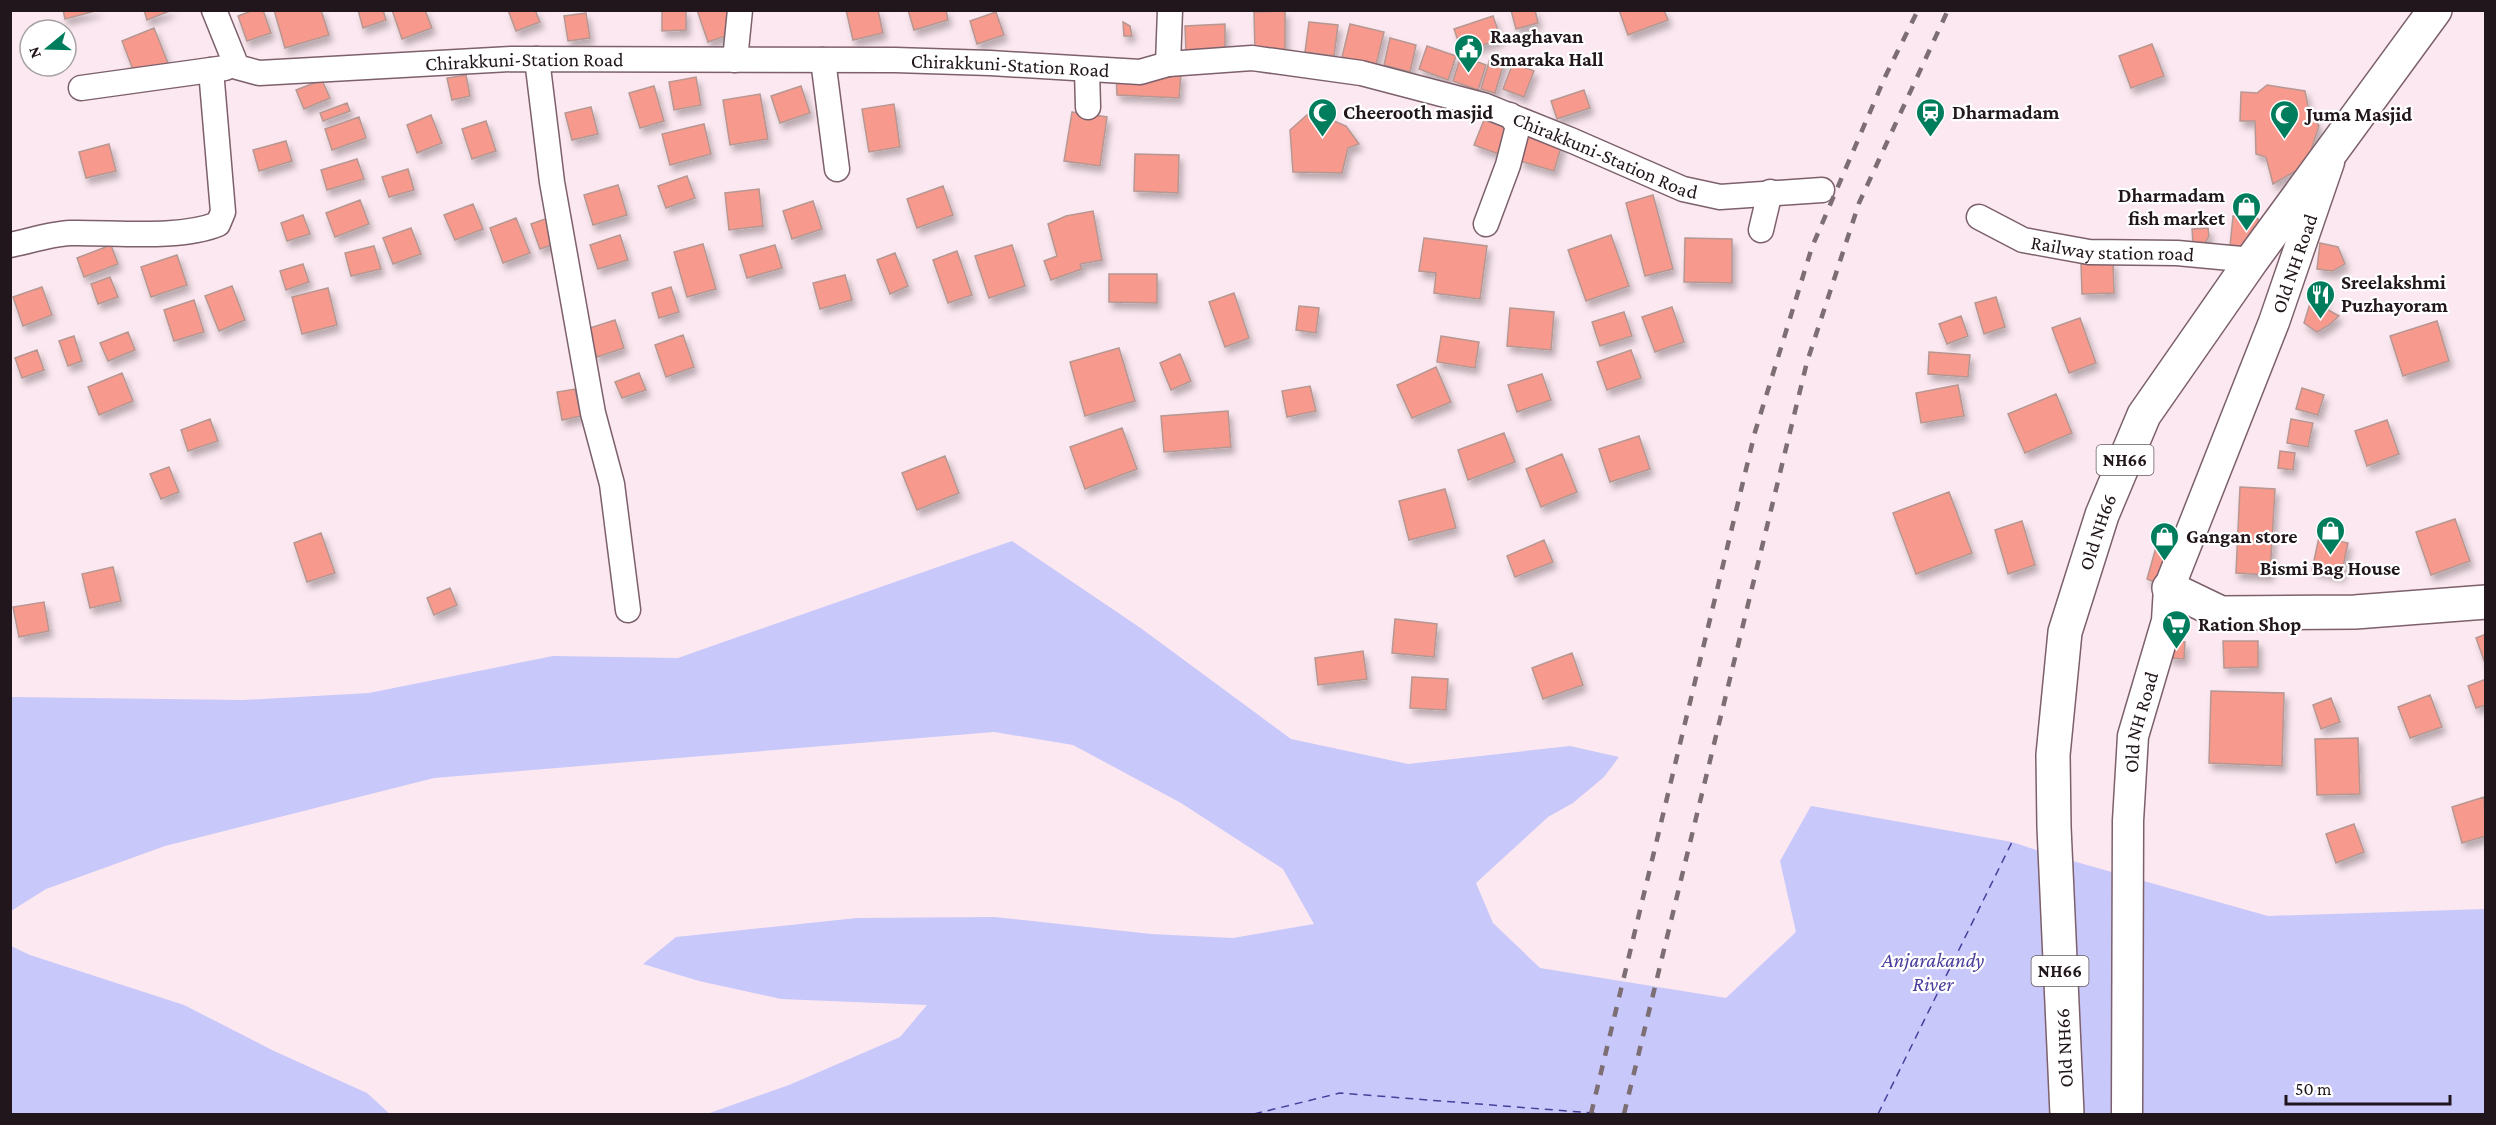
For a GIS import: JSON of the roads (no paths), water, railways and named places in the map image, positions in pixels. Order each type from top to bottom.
[{"type":"main road","name":"Old NH66","points":[[2067,1114],[2054,827],[2053,755],[2065,632],[2102,515],[2144,415],[2252,260],[2435,10]]},
{"type":"main road","points":[[2169,588],[2221,613],[2355,612],[2486,602]]},
{"type":"street","points":[[214,10],[237,67]]},
{"type":"street","points":[[735,60],[740,10]]},
{"type":"street","points":[[1168,64],[1170,10]]},
{"type":"street","name":"Chirakkuni-Station Road","points":[[81,88],[237,67],[260,73],[401,64],[537,59],[684,68],[735,60],[823,60],[978,63],[1140,72],[1168,64],[1252,58],[1361,73],[1484,105],[1683,189],[1720,197],[1822,190]]},
{"type":"street","points":[[537,59],[552,182],[593,413],[612,483],[628,610]]},
{"type":"street","points":[[823,60],[837,169]]},
{"type":"street","points":[[10,245],[67,233],[174,232],[205,229],[218,224],[223,212],[211,70]]},
{"type":"street","points":[[1087,70],[1088,107]]},
{"type":"street","points":[[1486,224],[1508,165],[1518,126],[1510,115]]},
{"type":"street","name":"Old NH Road","points":[[2127,1114],[2128,821],[2133,736],[2168,621],[2169,588],[2274,322],[2334,147]]},
{"type":"street","points":[[1761,230],[1770,192]]},
{"type":"street","name":"Railway station road","points":[[1979,217],[2023,240],[2089,252],[2177,253],[2252,260]]},
{"type":"water","name":"Anjarakandy River","points":[[1012,541],[1142,629],[1291,739],[1408,764],[1570,746],[1619,757],[1604,777],[1573,803],[1548,817],[1476,883],[1493,923],[1540,968],[1726,998],[1796,932],[1780,861],[1811,806],[2012,842],[2268,916],[2485,909],[2485,1114],[707,1114],[789,1085],[900,1037],[927,1005],[781,999],[699,981],[643,964],[676,937],[857,918],[995,917],[1151,934],[1233,938],[1314,924],[1283,869],[1181,803],[1073,745],[994,732],[434,778],[165,846],[46,889],[11,911],[11,697],[243,700],[369,693],[553,656],[678,658]]},
{"type":"water","points":[[11,946],[30,955],[184,1005],[274,1051],[367,1093],[390,1114],[11,1114]]},
{"type":"railway","points":[[1591,1114],[1755,432],[1812,247],[1885,77],[1918,10]]},
{"type":"railway","points":[[1624,1114],[1807,362],[1859,203],[1948,10]]},
{"type":"place","name":"Raaghavan Smaraka Hall","points":[[1469,74]]},
{"type":"place","name":"Cheerooth masjid","points":[[1322,138]]},
{"type":"place","name":"Dharmadam","points":[[1931,138]]},
{"type":"place","name":"Juma Masjid","points":[[2285,140]]},
{"type":"place","name":"Dharmadam fish market","points":[[2246,232]]},
{"type":"place","name":"Sreelakshmi Puzhayoram","points":[[2320,320]]},
{"type":"place","name":"Bismi Bag House","points":[[2330,556]]},
{"type":"place","name":"Gangan store","points":[[2165,562]]},
{"type":"place","name":"Ration Shop","points":[[2177,650]]}]
